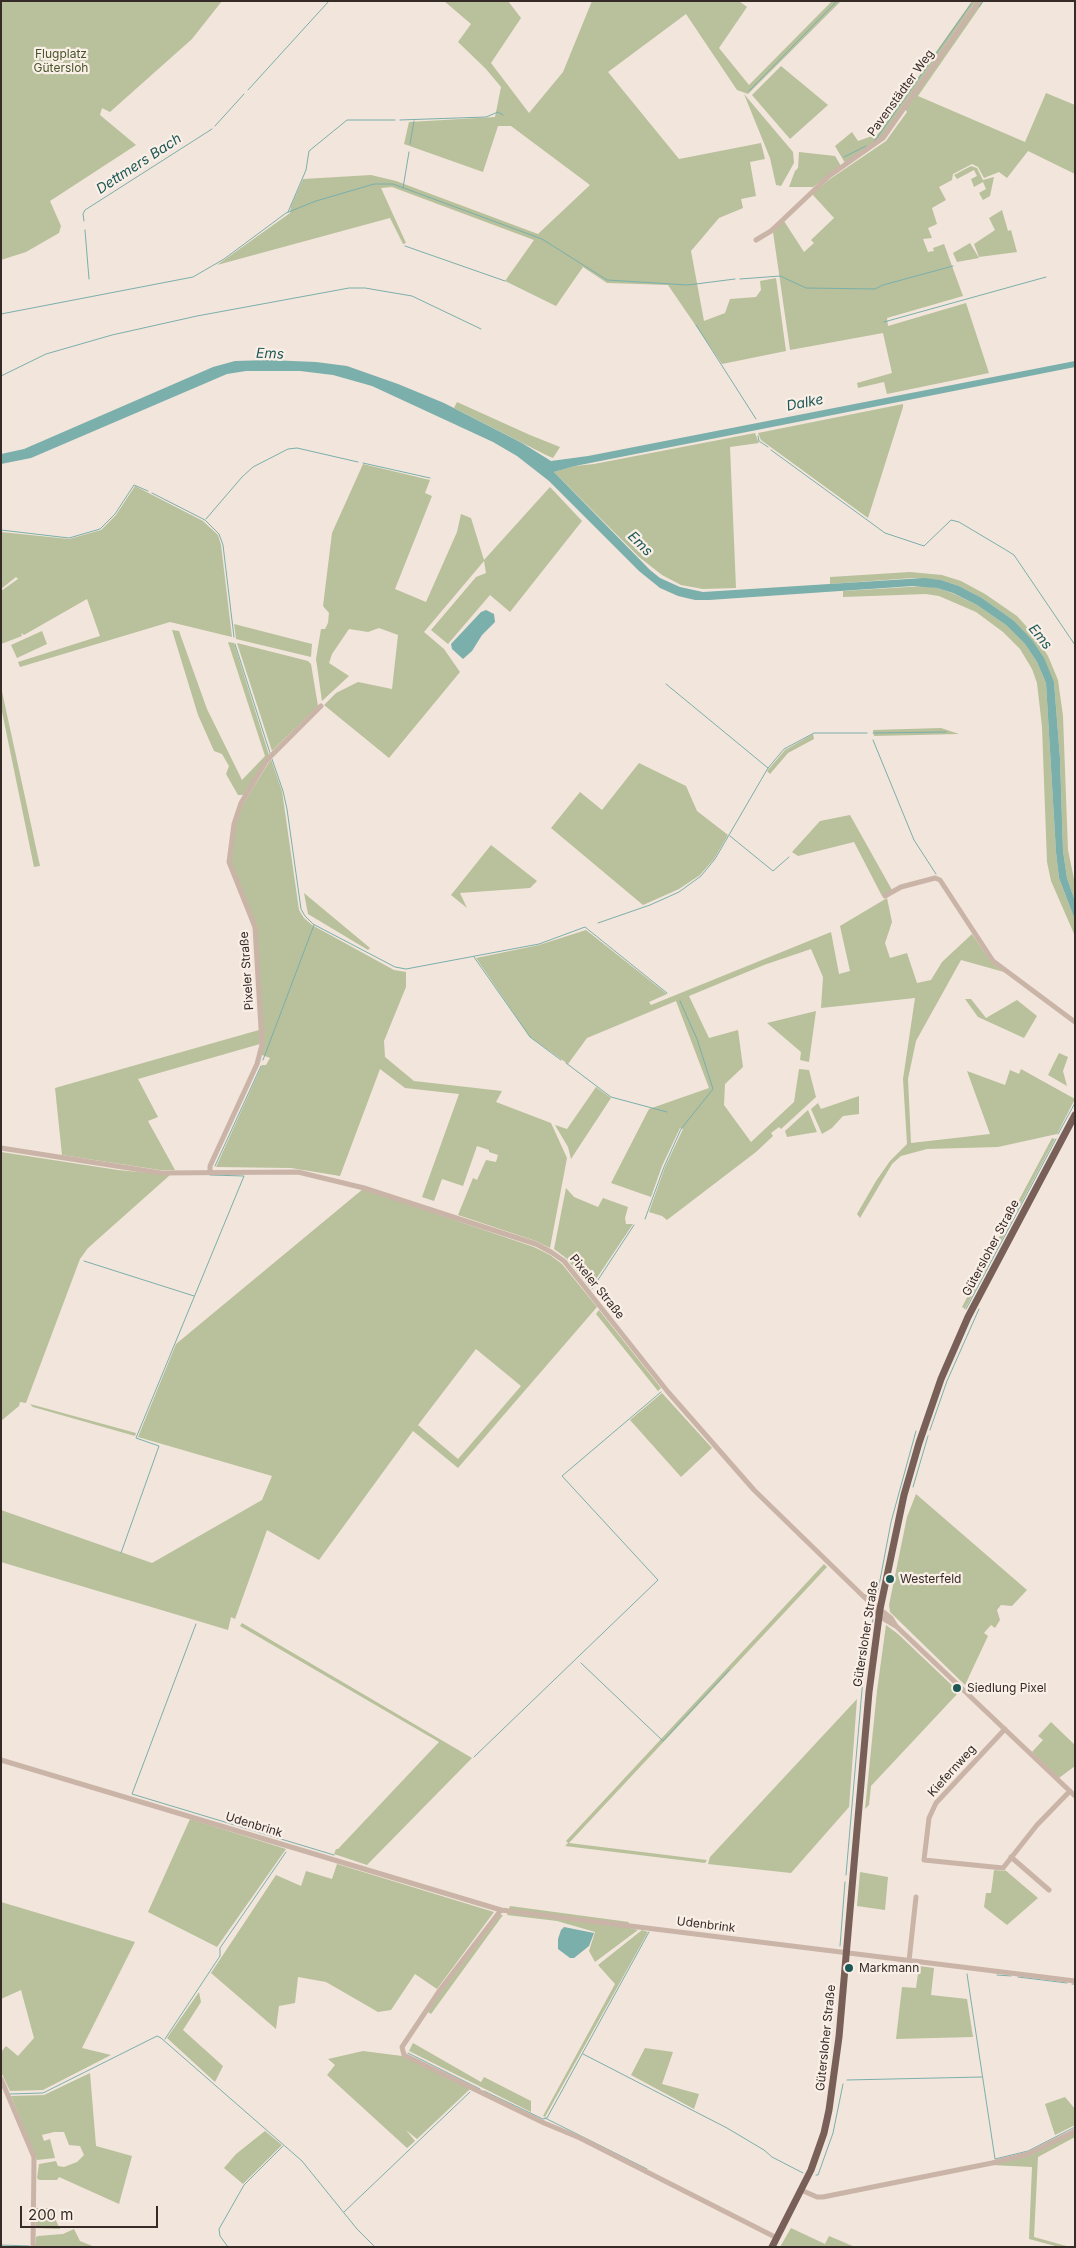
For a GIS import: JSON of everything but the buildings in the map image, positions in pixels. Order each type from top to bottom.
[{"type":"main road","name":"Gütersloher Straße","points":[[772,2247],[802,2190],[817,2154],[829,2110],[838,2047],[866,1720],[880,1612],[904,1495],[919,1443],[941,1379],[974,1304],[1075,1115]]},
{"type":"street","name":"Pavenstädter Weg","points":[[756,240],[771,231],[829,176],[883,138],[979,1]]},
{"type":"street","name":"Pixeler Straße","points":[[210,1171],[210,1166],[257,1064],[262,1045],[255,927],[248,907],[232,874],[229,862],[229,849],[234,824],[241,803],[268,760],[321,706]]},
{"type":"street","points":[[885,896],[916,883],[935,878],[940,880],[993,961],[1075,1022]]},
{"type":"street","name":"Pixeler Straße","points":[[1,1148],[161,1173],[291,1171],[337,1180],[536,1244],[552,1252],[564,1261],[668,1392],[742,1476],[880,1612]]},
{"type":"street","points":[[880,1612],[1075,1796]]},
{"type":"street","name":"Kiefernweg","points":[[1004,1729],[936,1803],[929,1818],[924,1860],[1004,1868],[1011,1857],[1070,1792]]},
{"type":"street","name":"Udenbrink","points":[[1,1760],[501,1910],[1075,1981]]},
{"type":"street","points":[[1011,1857],[1049,1890]]},
{"type":"street","points":[[909,1961],[916,1897]]},
{"type":"street","points":[[501,1910],[440,1990],[402,2047],[402,2052],[412,2059],[544,2123],[580,2138],[777,2238]]},
{"type":"street","points":[[1,2078],[32,2151],[35,2164],[33,2247]]},
{"type":"street","points":[[802,2190],[817,2197],[823,2197],[992,2163],[1028,2154],[1075,2131]]},
{"type":"green space","name":"Flugplatz Gütersloh","points":[[1,1],[222,1],[192,39],[110,112],[102,108],[100,115],[136,145],[50,201],[61,226],[59,233],[26,252],[1,260]]},
{"type":"green space","points":[[444,1],[508,1],[521,18],[491,63],[529,113],[563,72],[592,1],[739,1],[747,7],[719,48],[749,85],[832,1],[841,1],[748,94],[737,90],[686,14],[608,72],[679,159],[761,143],[765,159],[750,162],[756,196],[741,199],[743,208],[719,218],[691,251],[704,321],[725,313],[730,299],[756,297],[761,290],[760,281],[776,278],[786,351],[722,364],[668,285],[607,283],[583,267],[556,306],[505,281],[534,240],[392,187],[381,188],[406,243],[403,244],[390,218],[217,265],[290,213],[291,206],[303,179],[371,175],[396,181],[538,234],[590,185],[511,126],[498,126],[483,172],[404,144],[409,122],[495,117],[501,87],[486,69],[458,42],[471,24]]},
{"type":"green space","points":[[972,1],[976,1],[880,139],[845,163],[835,146],[852,132],[858,141],[878,134]]},
{"type":"green space","points":[[981,1],[984,1],[918,96],[1025,142],[1046,93],[1075,105],[1075,174],[1028,151],[1007,178],[999,172],[984,178],[978,167],[972,164],[953,174],[952,180],[939,187],[946,200],[932,208],[937,224],[928,228],[932,238],[923,239],[928,252],[934,251],[933,248],[944,244],[963,296],[887,318],[888,326],[966,303],[989,373],[887,394],[884,382],[858,388],[857,383],[892,373],[883,333],[790,350],[773,232],[784,221],[804,252],[814,243],[811,240],[834,218],[812,194],[830,179],[886,141],[907,112],[905,109]]},
{"type":"green space","points":[[781,66],[828,105],[790,139],[752,95]]},
{"type":"green space","points":[[744,94],[793,152],[794,163],[781,186],[776,185],[770,158]]},
{"type":"green space","points":[[799,152],[835,156],[841,166],[813,187],[789,187],[798,168]]},
{"type":"green space","points":[[971,166],[977,168],[983,180],[994,177],[990,196],[983,200],[979,193],[986,189],[983,182],[974,187],[971,179],[977,176],[974,170],[957,179],[954,175]]},
{"type":"green space","points":[[1002,210],[1008,231],[1011,230],[1017,252],[979,257],[974,244],[995,230],[989,218]]},
{"type":"green space","points":[[970,243],[979,258],[957,262],[953,253]]},
{"type":"green space","points":[[457,402],[560,447],[553,458],[546,455],[454,408]]},
{"type":"green space","points":[[903,404],[868,518],[761,440],[758,433]]},
{"type":"green space","points":[[755,433],[759,443],[730,447],[736,588],[703,589],[681,585],[662,575],[639,557],[554,472],[575,466]]},
{"type":"green space","points":[[363,464],[430,480],[425,493],[432,496],[395,589],[426,602],[457,532],[461,514],[471,518],[484,560],[550,487],[582,521],[510,612],[490,595],[448,644],[431,630],[476,577],[486,573],[484,561],[424,632],[444,649],[460,672],[389,758],[324,705],[336,693],[358,682],[392,689],[398,635],[379,628],[368,632],[349,629],[332,654],[329,663],[349,676],[322,701],[316,659],[321,629],[325,629],[328,623],[329,613],[323,606],[332,533]]},
{"type":"green space","points":[[135,486],[203,521],[218,535],[221,545],[232,637],[170,622],[20,667],[18,662],[100,636],[87,599],[24,635],[21,633],[22,636],[1,644],[1,591],[18,579],[16,577],[1,589],[1,532],[69,539],[101,530],[116,515]]},
{"type":"green space","points":[[910,572],[942,575],[961,581],[985,594],[1017,616],[1036,637],[1048,656],[1058,680],[1063,716],[1068,850],[1075,884],[1075,901],[1067,878],[1063,851],[1060,758],[1054,682],[1013,620],[982,598],[959,586],[941,580],[913,578],[830,584],[830,577]]},
{"type":"green space","points":[[924,586],[952,593],[977,605],[1006,625],[1025,644],[1037,662],[1046,683],[1059,878],[1075,920],[1075,936],[1051,881],[1047,862],[1042,727],[1037,683],[1032,669],[1020,649],[1003,632],[976,612],[939,596],[926,594],[843,597],[843,591]]},
{"type":"green space","points":[[234,624],[312,644],[311,657],[236,639]]},
{"type":"green space","points":[[172,630],[179,631],[207,709],[242,780],[265,756],[228,642],[234,643],[269,755],[244,795],[238,795],[226,774],[229,766],[222,754],[214,751],[198,715]]},
{"type":"green space","points":[[42,631],[47,644],[17,658],[11,645]]},
{"type":"green space","points":[[237,643],[308,661],[311,664],[318,706],[272,751]]},
{"type":"green space","points":[[1,687],[40,866],[34,867],[1,707]]},
{"type":"green space","points":[[941,728],[959,734],[874,736],[873,730]]},
{"type":"green space","points":[[813,734],[814,739],[788,753],[770,774],[767,771],[785,750]]},
{"type":"green space","points":[[271,759],[282,791],[299,910],[304,918],[312,925],[394,970],[406,972],[406,987],[384,1041],[385,1057],[414,1081],[502,1091],[496,1102],[551,1123],[567,1158],[550,1248],[536,1241],[458,1215],[473,1178],[477,1180],[486,1160],[496,1162],[498,1155],[489,1152],[489,1150],[477,1146],[463,1186],[442,1179],[434,1201],[422,1197],[459,1094],[405,1088],[380,1069],[340,1176],[291,1168],[216,1167],[262,1065],[266,1065],[270,1058],[262,1055],[258,943],[230,863],[235,824],[243,804]]},
{"type":"green space","points":[[639,763],[686,786],[697,811],[728,835],[714,859],[700,875],[679,889],[643,905],[551,828],[580,792],[602,810]]},
{"type":"green space","points":[[850,815],[892,890],[882,896],[854,842],[798,856],[792,852],[820,821]]},
{"type":"green space","points":[[491,845],[537,881],[530,888],[460,893],[467,908],[451,895]]},
{"type":"green space","points":[[304,893],[370,948],[368,950],[308,914]]},
{"type":"green space","points":[[887,898],[892,922],[885,943],[890,958],[907,953],[917,983],[931,980],[942,962],[972,934],[992,963],[1004,972],[961,960],[916,1041],[908,1079],[911,1143],[990,1134],[967,1071],[1005,1085],[1010,1070],[1019,1074],[1021,1069],[1075,1099],[1057,1134],[998,1147],[927,1149],[901,1156],[892,1164],[860,1218],[857,1214],[876,1181],[890,1161],[907,1144],[903,1079],[915,998],[821,1008],[823,977],[811,949],[764,965],[689,996],[709,1038],[738,1030],[743,1067],[725,1084],[724,1105],[751,1142],[794,1102],[799,1069],[809,1070],[816,1097],[781,1129],[779,1127],[771,1133],[773,1136],[756,1152],[667,1220],[662,1216],[649,1212],[665,1167],[683,1129],[680,1128],[662,1166],[651,1197],[611,1183],[649,1109],[709,1088],[676,1001],[587,1038],[568,1064],[530,1037],[476,958],[539,945],[586,930],[667,994],[649,1002],[651,1005],[831,932],[839,974],[850,971],[840,926]]},
{"type":"green space","points":[[965,999],[971,999],[986,1018],[1017,1000],[1037,1016],[1024,1038],[978,1017]]},
{"type":"green space","points":[[816,1011],[809,1062],[800,1060],[801,1052],[767,1023]]},
{"type":"green space","points":[[259,1030],[260,1044],[138,1079],[158,1117],[148,1121],[175,1170],[160,1170],[62,1155],[55,1088]]},
{"type":"green space","points":[[1059,1053],[1068,1057],[1063,1071],[1067,1086],[1048,1075]]},
{"type":"green space","points":[[596,1087],[611,1098],[571,1159],[568,1147],[555,1125],[567,1129]]},
{"type":"green space","points":[[859,1096],[859,1114],[843,1116],[832,1128],[822,1134],[811,1109],[818,1103],[821,1109]]},
{"type":"green space","points":[[808,1110],[817,1132],[787,1137],[785,1131]]},
{"type":"green space","points":[[1052,1138],[1055,1139],[965,1309],[962,1307]]},
{"type":"green space","points":[[1,1152],[118,1170],[170,1175],[88,1248],[80,1259],[26,1403],[20,1402],[19,1406],[1,1421]]},
{"type":"green space","points":[[566,1188],[574,1197],[598,1207],[603,1198],[628,1207],[625,1218],[626,1224],[633,1224],[590,1288],[566,1258],[554,1249]]},
{"type":"green space","points":[[363,1189],[534,1247],[550,1255],[562,1264],[597,1307],[458,1468],[413,1431],[319,1560],[267,1530],[235,1619],[231,1617],[228,1630],[1,1562],[1,1510],[152,1563],[262,1500],[272,1476],[138,1437],[176,1344]],"holes":[[[476,1349],[521,1386],[458,1459],[418,1425]]]},
{"type":"green space","points":[[599,1310],[661,1388],[658,1391],[596,1314]]},
{"type":"green space","points":[[662,1393],[712,1448],[681,1477],[630,1420]]},
{"type":"green space","points":[[30,1404],[136,1433],[135,1436],[33,1407]]},
{"type":"green space","points":[[916,1494],[1027,1590],[1012,1606],[1001,1605],[997,1610],[1000,1620],[995,1628],[991,1625],[984,1633],[988,1636],[965,1685],[890,1612],[889,1605],[907,1517]]},
{"type":"green space","points":[[824,1564],[827,1567],[569,1843],[707,1860],[705,1863],[565,1846],[568,1843],[566,1841]]},
{"type":"green space","points":[[242,1623],[472,1758],[367,1865],[334,1854],[336,1849],[439,1742],[240,1626]]},
{"type":"green space","points":[[886,1625],[959,1692],[871,1786],[869,1805],[865,1809],[877,1691]]},
{"type":"green space","points":[[857,1699],[849,1807],[791,1873],[708,1864],[710,1857]]},
{"type":"green space","points":[[1051,1722],[1075,1745],[1075,1766],[1059,1778],[1032,1752],[1043,1740],[1038,1736]]},
{"type":"green space","points":[[190,1819],[286,1849],[217,1947],[148,1912]]},
{"type":"green space","points":[[337,1864],[494,1912],[437,1989],[415,1974],[391,2010],[378,2012],[326,1982],[298,1977],[295,2003],[279,2006],[276,2029],[211,1973],[276,1875],[301,1886],[306,1871],[332,1879]]},
{"type":"green space","points":[[994,1870],[1005,1870],[1038,1898],[1007,1925],[984,1907],[986,1893],[991,1893]]},
{"type":"green space","points":[[860,1872],[888,1877],[885,1910],[857,1906]]},
{"type":"green space","points":[[1,1902],[135,1942],[82,2048],[111,2055],[43,2090],[10,2091],[1,2072],[1,2052],[6,2046],[18,2056],[34,2038],[21,1990],[1,1999]]},
{"type":"green space","points":[[510,1906],[629,1922],[628,1924],[509,1909]]},
{"type":"green space","points":[[508,1912],[638,1930],[595,1962],[589,1951],[595,1932],[557,1921],[507,1915]]},
{"type":"green space","points":[[500,1915],[503,1915],[431,2014],[428,2012],[442,1991]]},
{"type":"green space","points":[[642,1930],[648,1932],[545,2117],[543,2116],[615,1984],[598,1965]]},
{"type":"green space","points":[[919,1966],[934,1968],[931,1995],[967,1999],[973,2037],[896,2039],[902,1987],[916,1988]]},
{"type":"green space","points":[[199,1992],[201,2002],[183,2030],[223,2066],[215,2082],[167,2038]]},
{"type":"green space","points":[[413,2043],[481,2082],[484,2077],[531,2101],[531,2112],[409,2051]]},
{"type":"green space","points":[[645,2048],[673,2052],[662,2084],[699,2094],[694,2109],[631,2075]]},
{"type":"green space","points":[[363,2051],[402,2056],[470,2089],[417,2139],[406,2130],[415,2141],[407,2148],[327,2075],[335,2065],[328,2059]]},
{"type":"green space","points":[[90,2073],[96,2146],[132,2156],[119,2204],[59,2177],[57,2180],[39,2180],[37,2178],[39,2164],[56,2161],[58,2166],[64,2167],[77,2162],[84,2155],[80,2146],[69,2145],[64,2132],[54,2132],[42,2135],[44,2141],[50,2139],[55,2158],[37,2160],[11,2096],[44,2095]]},
{"type":"green space","points":[[1065,2097],[1075,2109],[1075,2125],[1055,2135],[1045,2104]]},
{"type":"green space","points":[[265,2131],[282,2145],[243,2184],[224,2168],[236,2154]]},
{"type":"green space","points":[[1075,2132],[1075,2137],[1038,2157],[1034,2237],[1070,2247],[1059,2247],[1029,2239],[1032,2167],[991,2165],[1029,2156]]},
{"type":"green space","points":[[36,2208],[50,2208],[60,2229],[36,2228]]},
{"type":"green space","points":[[791,2228],[825,2244],[829,2236],[855,2247],[780,2247]]},
{"type":"green space","points":[[74,2229],[80,2241],[95,2247],[35,2247],[36,2237],[38,2236],[63,2234]]},
{"type":"water","points":[[235,361],[316,362],[347,366],[398,384],[444,403],[522,443],[551,461],[588,456],[1075,361],[1075,367],[575,466],[554,472],[650,570],[660,578],[680,587],[703,592],[924,578],[941,580],[959,586],[982,598],[1013,620],[1032,640],[1044,658],[1054,682],[1060,758],[1063,851],[1067,878],[1075,901],[1075,920],[1059,878],[1046,683],[1037,662],[1025,644],[1006,625],[977,605],[953,593],[937,588],[913,586],[709,600],[695,600],[678,596],[660,588],[639,571],[549,481],[517,456],[493,442],[372,386],[333,375],[300,371],[246,371],[227,374],[31,458],[1,464],[1,454],[24,449],[213,367]]},
{"type":"water","points":[[486,610],[494,614],[495,622],[482,635],[472,651],[463,659],[452,649],[451,644],[481,612]]},
{"type":"water","points":[[564,1927],[594,1933],[589,1946],[574,1958],[570,1958],[558,1949],[558,1939]]},
{"type":"waterway","name":"Dettmers Bach","points":[[248,90],[329,1]]},
{"type":"waterway","points":[[749,91],[837,1]]},
{"type":"waterway","points":[[979,7],[983,1]]},
{"type":"waterway","points":[[874,142],[971,4]]},
{"type":"waterway","name":"Dettmers Bach","points":[[215,126],[244,94]]},
{"type":"waterway","points":[[400,120],[486,117],[498,112],[503,115]]},
{"type":"waterway","points":[[288,212],[306,170],[309,151],[347,120],[395,120]]},
{"type":"waterway","points":[[410,144],[414,121]]},
{"type":"waterway","name":"Dettmers Bach","points":[[84,221],[83,214],[85,210],[212,129]]},
{"type":"waterway","points":[[844,157],[866,146]]},
{"type":"waterway","points":[[403,188],[409,152]]},
{"type":"waterway","points":[[1,314],[193,277],[224,259],[286,213],[316,201],[374,184],[393,184],[542,239],[607,280],[688,285],[735,279]]},
{"type":"waterway","name":"Dettmers Bach","points":[[85,230],[89,279]]},
{"type":"waterway","points":[[405,246],[505,281]]},
{"type":"waterway","points":[[740,279],[780,276],[806,288],[875,289],[883,285],[953,266]]},
{"type":"waterway","points":[[884,322],[1046,277]]},
{"type":"waterway","points":[[1,376],[46,354],[112,335],[197,316],[349,288],[365,288],[412,296],[481,329]]},
{"type":"waterway","points":[[696,325],[756,419]]},
{"type":"waterway","points":[[758,436],[759,441],[768,447]]},
{"type":"waterway","points":[[206,519],[253,467],[288,449],[297,448],[358,462]]},
{"type":"waterway","points":[[771,450],[885,533],[924,546],[951,520],[959,522],[1014,555],[1075,645]]},
{"type":"waterway","points":[[363,463],[430,478]]},
{"type":"waterway","points":[[1,530],[69,538],[100,529],[115,514],[134,485],[148,491]]},
{"type":"waterway","points":[[152,493],[205,520],[219,534],[223,545],[234,637]]},
{"type":"waterway","points":[[235,644],[270,753]]},
{"type":"waterway","points":[[666,684],[768,768]]},
{"type":"waterway","points":[[873,733],[946,732]]},
{"type":"waterway","points":[[598,923],[650,905],[679,892],[701,876],[715,859],[768,768],[784,749],[814,733],[867,733]]},
{"type":"waterway","points":[[873,740],[914,840],[936,874]]},
{"type":"waterway","points":[[272,759],[287,809],[301,909],[313,924],[395,967],[406,969],[539,944],[585,927],[667,993]]},
{"type":"waterway","points":[[730,836],[773,871],[789,857]]},
{"type":"waterway","points":[[263,1060],[314,925]]},
{"type":"waterway","points":[[474,957],[530,1037],[561,1060]]},
{"type":"waterway","points":[[645,1219],[664,1167],[681,1129],[713,1089],[697,1039],[680,1001]]},
{"type":"waterway","points":[[566,1063],[611,1097],[667,1112]]},
{"type":"waterway","points":[[215,1166],[261,1066]]},
{"type":"waterway","points":[[1058,1134],[1075,1103]]},
{"type":"waterway","points":[[966,1309],[1056,1139]]},
{"type":"waterway","points":[[121,1553],[159,1446],[136,1438],[244,1176],[210,1175]]},
{"type":"waterway","points":[[592,1289],[634,1225]]},
{"type":"waterway","points":[[84,1261],[194,1296]]},
{"type":"waterway","points":[[930,1430],[947,1381],[979,1309]]},
{"type":"waterway","points":[[474,1757],[658,1580],[562,1476],[661,1392]]},
{"type":"waterway","points":[[877,1596],[891,1522],[916,1431]]},
{"type":"waterway","points":[[913,1487],[928,1436]]},
{"type":"waterway","points":[[846,1875],[865,1655],[873,1620],[866,1607]]},
{"type":"waterway","points":[[196,1624],[132,1794],[334,1855]]},
{"type":"waterway","points":[[581,1663],[663,1741],[729,1670]]},
{"type":"waterway","points":[[165,2039],[220,1956],[220,1948],[286,1852]]},
{"type":"waterway","points":[[840,1946],[845,1882]]},
{"type":"waterway","points":[[484,2091],[543,2119],[547,2118],[649,1932]]},
{"type":"waterway","points":[[967,1974],[995,2159],[1028,2151],[1075,2127]]},
{"type":"waterway","points":[[997,1975],[1011,1976]]},
{"type":"waterway","points":[[1018,1977],[1067,1983]]},
{"type":"waterway","points":[[10,2094],[43,2093],[157,2036],[302,2161],[357,2229],[375,2247]]},
{"type":"waterway","points":[[408,2053],[480,2089]]},
{"type":"waterway","points":[[583,2054],[727,2128],[764,2150],[772,2157],[803,2173]]},
{"type":"waterway","points":[[847,2080],[982,2077]]},
{"type":"waterway","points":[[816,2175],[818,2175],[833,2133],[843,2084]]},
{"type":"waterway","points":[[344,2212],[470,2092]]},
{"type":"waterway","points":[[545,2118],[647,2169]]},
{"type":"waterway","points":[[228,2247],[220,2236],[219,2229],[244,2185],[283,2146]]},
{"type":"waterway","points":[[1,2245],[29,2246]]},
{"type":"place","name":"Westerfeld","points":[[890,1579]]},
{"type":"place","name":"Siedlung Pixel","points":[[957,1688]]},
{"type":"place","name":"Markmann","points":[[849,1968]]},
{"type":"water label","name":"Ems","points":[[270,354]]},
{"type":"water label","name":"Dalke","points":[[805,403]]},
{"type":"water label","name":"Ems","points":[[640,544]]},
{"type":"water label","name":"Ems","points":[[1040,637]]}]
